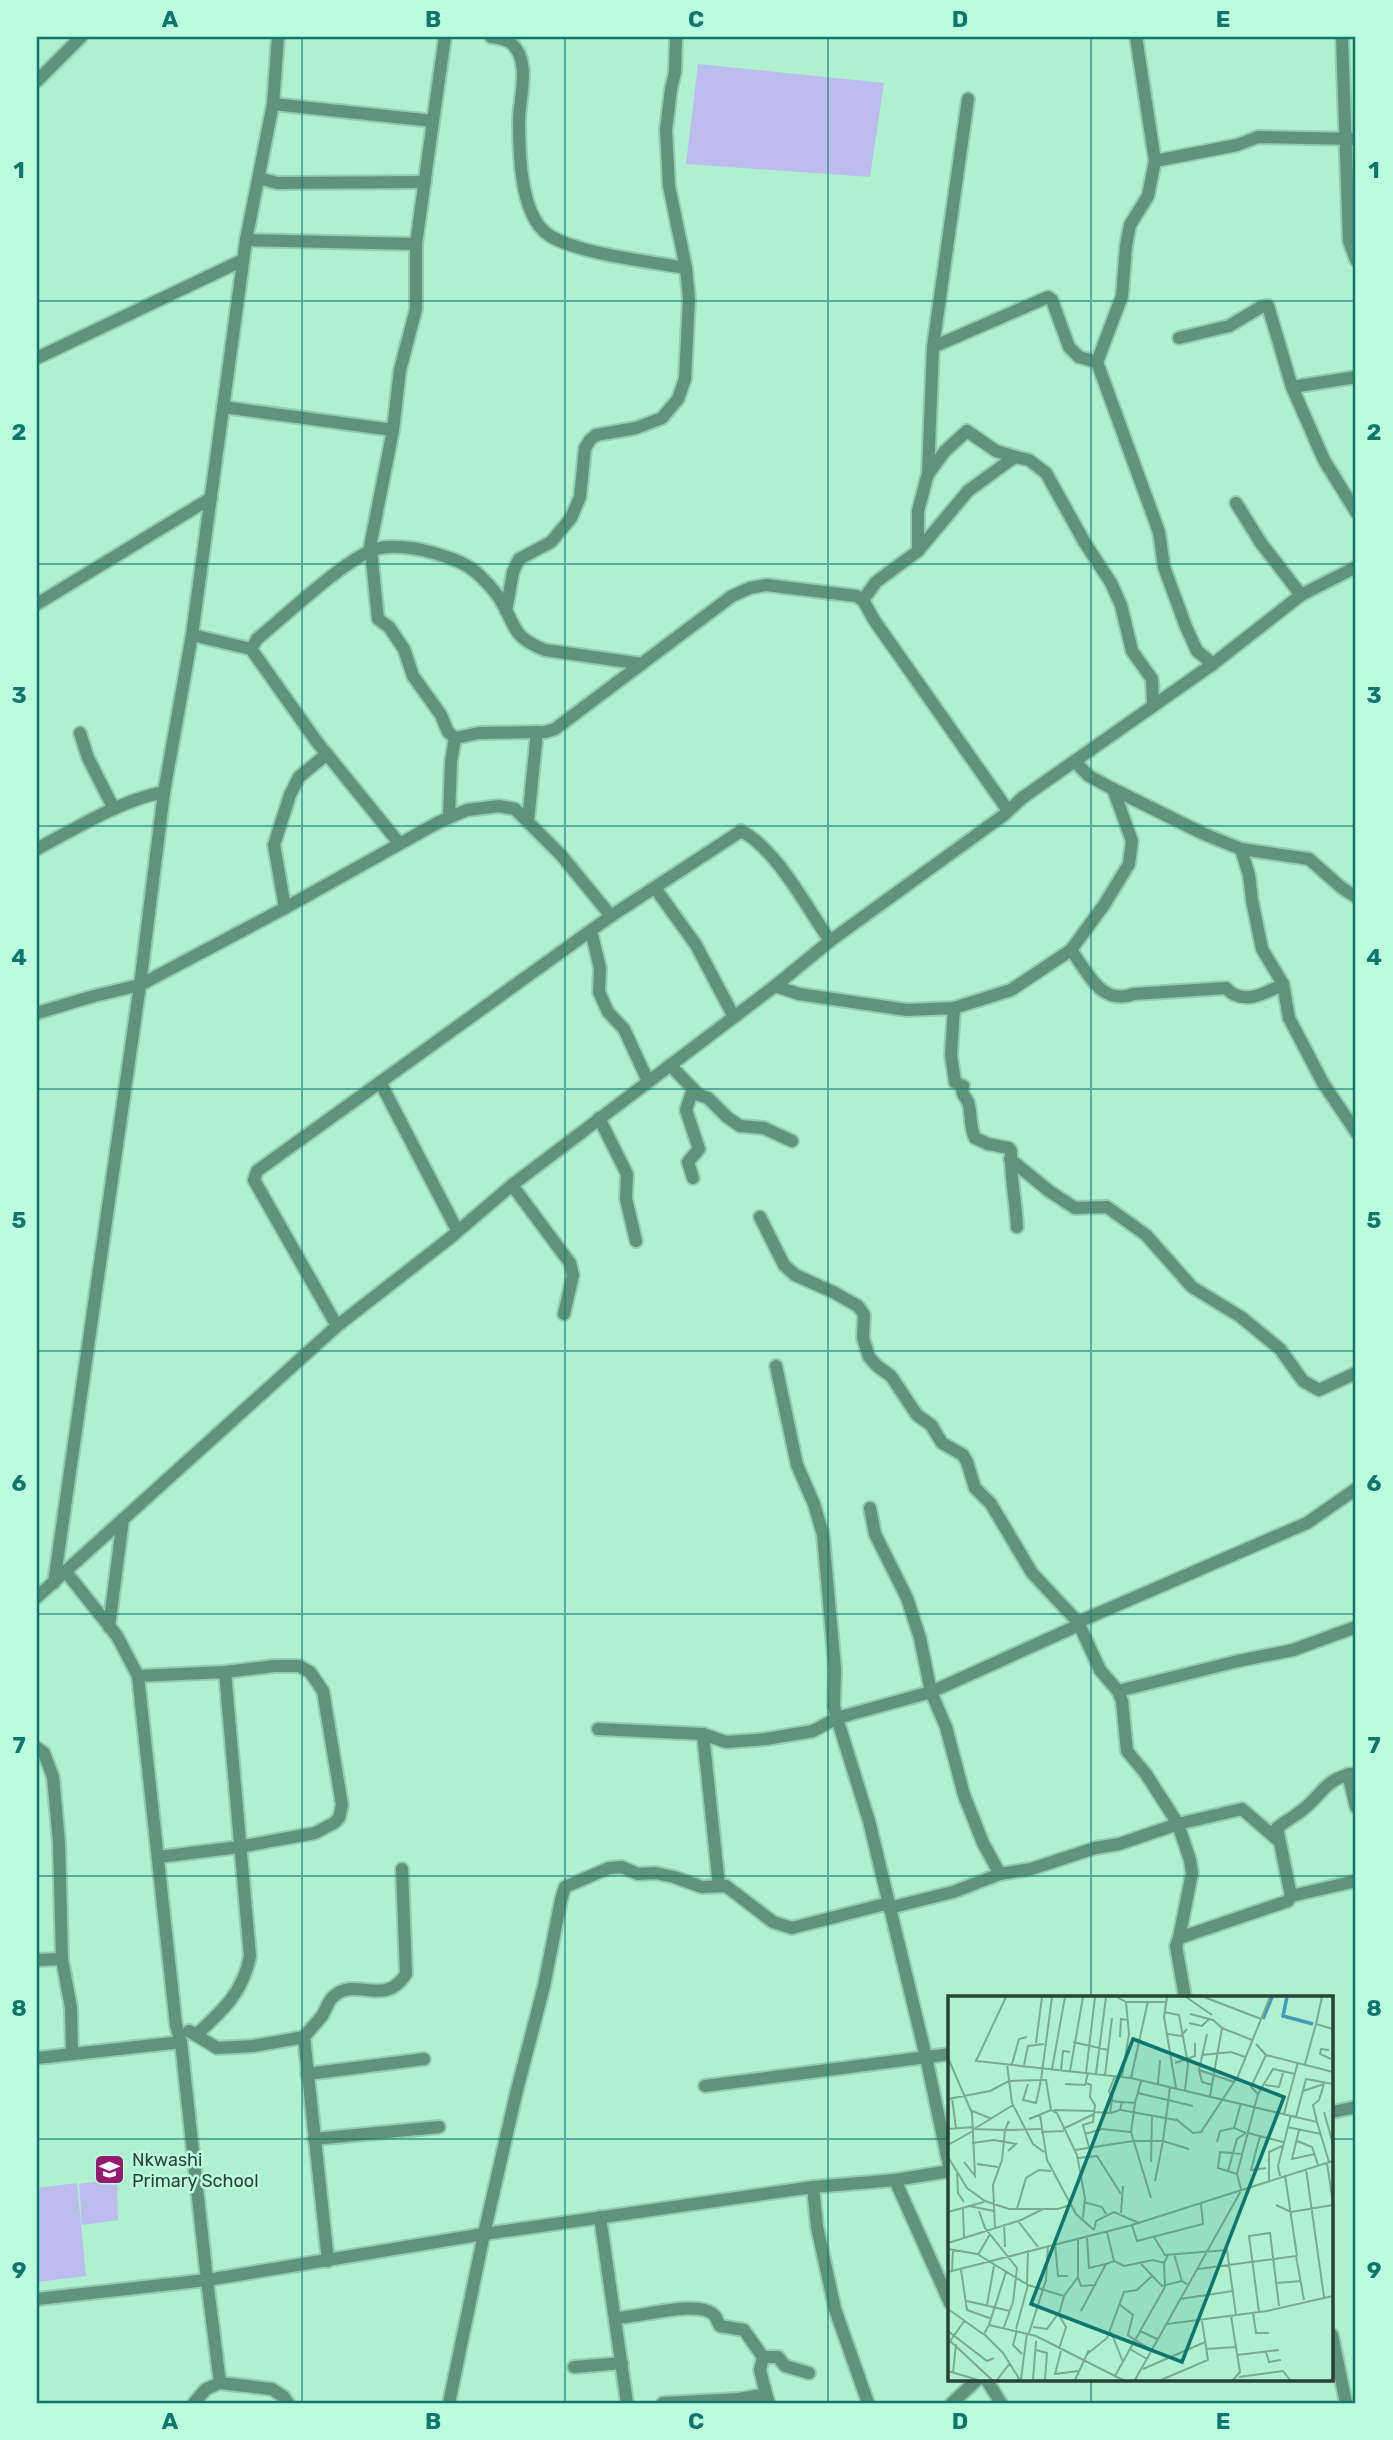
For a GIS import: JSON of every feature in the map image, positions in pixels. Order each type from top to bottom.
[{"type":"street","points":[[37,81],[82,37]]},
{"type":"street","points":[[54,1583],[140,985],[164,792],[192,635],[246,240],[273,104],[278,37]]},
{"type":"street","points":[[445,37],[416,244],[416,309],[400,370],[393,430],[370,551],[379,619],[389,627],[404,649],[413,676],[441,715],[448,732],[455,738]]},
{"type":"street","points":[[491,37],[511,44],[521,63],[519,121],[524,188],[533,216],[544,232],[575,247],[686,268]]},
{"type":"street","points":[[506,611],[513,572],[519,559],[551,542],[571,517],[580,497],[585,448],[590,440],[596,435],[636,428],[662,418],[678,399],[685,379],[689,299],[686,268],[669,186],[666,131],[675,72],[676,37]]},
{"type":"street","points":[[1136,37],[1156,161],[1148,196],[1130,225],[1122,296],[1097,362],[1159,532],[1164,568],[1186,627],[1197,651],[1213,664]]},
{"type":"street","points":[[1342,37],[1351,139],[1349,241],[1356,260]]},
{"type":"street","points":[[918,551],[918,511],[928,473],[933,347],[968,99]]},
{"type":"street","points":[[273,104],[433,121]]},
{"type":"street","points":[[1156,161],[1237,145],[1258,137],[1351,139]]},
{"type":"street","points":[[259,178],[276,183],[425,182]]},
{"type":"street","points":[[246,240],[416,244]]},
{"type":"street","points":[[37,358],[243,260]]},
{"type":"street","points":[[933,347],[1048,297],[1052,300],[1069,347],[1079,357],[1097,362]]},
{"type":"street","points":[[1180,338],[1229,326],[1261,307],[1268,306],[1292,387],[1324,460],[1356,512]]},
{"type":"street","points":[[1292,387],[1356,377]]},
{"type":"street","points":[[223,407],[393,430]]},
{"type":"street","points":[[928,473],[945,451],[967,431],[996,451],[1029,460],[1046,472],[1085,543],[1111,583],[1121,605],[1132,651],[1152,679],[1153,704]]},
{"type":"street","points":[[863,600],[876,582],[918,551],[968,491],[1016,457]]},
{"type":"street","points":[[37,604],[211,498]]},
{"type":"street","points":[[1236,503],[1261,543],[1301,595]]},
{"type":"street","points":[[251,649],[257,639],[348,564],[370,551],[399,547],[418,549],[465,563],[501,600],[517,633],[531,644],[545,650],[642,664]]},
{"type":"street","points":[[37,1597],[337,1326],[450,1238],[512,1185],[775,986],[830,941],[1004,815],[1007,809],[1213,664],[1301,595],[1356,567]]},
{"type":"street","points":[[455,738],[479,733],[555,729],[732,596],[750,589],[766,586],[856,596],[863,600],[874,620],[1007,809]]},
{"type":"street","points":[[192,635],[251,649],[327,754],[399,844]]},
{"type":"street","points":[[527,821],[537,732]]},
{"type":"street","points":[[80,733],[88,758],[114,809]]},
{"type":"street","points":[[449,817],[451,762],[455,738]]},
{"type":"street","points":[[285,908],[274,845],[290,795],[299,777],[327,754]]},
{"type":"street","points":[[1075,762],[1089,776],[1113,789],[1241,849],[1309,859],[1356,897]]},
{"type":"street","points":[[775,986],[799,994],[907,1010],[954,1008],[1011,990],[1071,950],[1104,905],[1129,864],[1132,841],[1113,789]]},
{"type":"street","points":[[37,849],[114,809],[145,796],[164,792]]},
{"type":"street","points":[[37,1013],[140,985],[449,817],[467,810],[499,806],[515,809],[561,855],[611,916]]},
{"type":"street","points":[[337,1326],[254,1180],[257,1171],[611,916],[741,831],[754,837],[772,857],[830,941]]},
{"type":"street","points":[[1241,849],[1249,875],[1262,949],[1283,984],[1289,1018],[1323,1083],[1356,1132]]},
{"type":"street","points":[[655,888],[696,945],[734,1017]]},
{"type":"street","points":[[590,931],[600,968],[599,992],[608,1012],[624,1029],[648,1081]]},
{"type":"street","points":[[1071,950],[1105,995],[1122,999],[1134,994],[1226,988],[1231,994],[1242,998],[1264,995],[1283,984]]},
{"type":"street","points":[[954,1008],[951,1055],[955,1082],[963,1086],[962,1093],[969,1105],[975,1138],[1009,1148],[1017,1227]]},
{"type":"street","points":[[670,1065],[699,1095],[708,1098],[740,1126],[764,1128],[792,1141]]},
{"type":"street","points":[[380,1082],[457,1230]]},
{"type":"street","points":[[693,1089],[686,1110],[699,1149],[688,1162],[693,1178]]},
{"type":"street","points":[[599,1118],[627,1174],[625,1199],[636,1241]]},
{"type":"street","points":[[1010,1159],[1075,1208],[1107,1207],[1146,1235],[1192,1287],[1241,1317],[1280,1349],[1303,1381],[1318,1390],[1356,1373]]},
{"type":"street","points":[[512,1185],[570,1262],[573,1275],[564,1314]]},
{"type":"street","points":[[760,1217],[784,1265],[795,1276],[858,1306],[864,1315],[863,1338],[870,1357],[891,1376],[917,1415],[930,1425],[942,1443],[963,1455],[975,1488],[992,1504],[1032,1573],[1079,1623],[1100,1670],[1118,1691],[1122,1701],[1127,1751],[1146,1774],[1178,1824],[1192,1873],[1176,1946],[1185,1996]]},
{"type":"street","points":[[776,1366],[797,1465],[814,1504],[823,1535],[835,1670],[834,1706],[869,1821],[926,2057],[948,2162]]},
{"type":"street","points":[[598,1729],[703,1734],[726,1742],[813,1731],[837,1718],[931,1692],[1079,1623],[1307,1523],[1356,1489]]},
{"type":"street","points":[[870,1508],[875,1534],[907,1598],[920,1638],[931,1692],[946,1727],[964,1795],[982,1843],[1000,1874]]},
{"type":"street","points":[[109,1627],[122,1519]]},
{"type":"street","points":[[66,1572],[128,1654],[138,1676],[176,2025],[181,2042],[206,2280],[220,2383]]},
{"type":"street","points":[[1118,1691],[1293,1650],[1356,1627]]},
{"type":"street","points":[[138,1676],[225,1672],[274,1666],[299,1666],[310,1672],[323,1691],[342,1805],[339,1818],[329,1828],[314,1833],[239,1847],[158,1857]]},
{"type":"street","points":[[196,2035],[232,1998],[247,1975],[250,1956],[225,1672]]},
{"type":"street","points":[[703,1734],[719,1886]]},
{"type":"street","points":[[37,1748],[44,1753],[53,1777],[59,1842],[62,1959],[71,2008],[72,2054]]},
{"type":"street","points":[[1291,1896],[1277,1830],[1280,1825],[1303,1811],[1324,1787],[1337,1777],[1352,1773],[1356,1807]]},
{"type":"street","points":[[449,2403],[484,2234],[565,1887],[609,1867],[622,1867],[638,1874],[655,1873],[674,1877],[702,1887],[731,1888],[766,1917],[792,1928],[953,1892],[1000,1874],[1031,1869],[1178,1824],[1242,1809],[1279,1840]]},
{"type":"street","points":[[176,2025],[217,2048],[253,2046],[304,2037],[323,2014],[333,1996],[346,1990],[390,1991],[400,1984],[406,1973],[402,1869]]},
{"type":"street","points":[[1179,1938],[1282,1904],[1291,1896],[1356,1881]]},
{"type":"street","points":[[37,1960],[62,1959]]},
{"type":"street","points":[[304,2037],[328,2261]]},
{"type":"street","points":[[37,2058],[181,2042]]},
{"type":"street","points":[[705,2086],[948,2054]]},
{"type":"street","points":[[307,2074],[424,2059]]},
{"type":"street","points":[[1334,2112],[1356,2106]]},
{"type":"street","points":[[314,2139],[439,2127]]},
{"type":"street","points":[[37,2299],[206,2280],[600,2217],[948,2171]]},
{"type":"street","points":[[895,2179],[948,2298]]},
{"type":"street","points":[[813,2187],[817,2227],[835,2309],[868,2403]]},
{"type":"street","points":[[600,2217],[627,2403]]},
{"type":"street","points":[[615,2318],[634,2318],[681,2308],[705,2309],[716,2316],[720,2326],[744,2329],[763,2357],[760,2370],[768,2399],[666,2403]]},
{"type":"street","points":[[1334,2345],[1346,2403]]},
{"type":"street","points":[[763,2357],[778,2357],[785,2366],[809,2373]]},
{"type":"street","points":[[573,2367],[622,2363]]},
{"type":"street","points":[[952,2403],[977,2380]]},
{"type":"street","points":[[987,2380],[1001,2403]]},
{"type":"street","points":[[194,2403],[206,2389],[220,2383],[272,2389],[288,2403]]},
{"type":"shaded area","points":[[698,64],[884,83],[870,177],[686,164]]},
{"type":"shaded area","points":[[117,2179],[118,2220],[82,2225],[79,2184]]},
{"type":"shaded area","points":[[77,2183],[86,2276],[37,2282],[37,2188]]},
{"type":"place","name":"Nkwashi Primary School","points":[[109,2170]]}]
